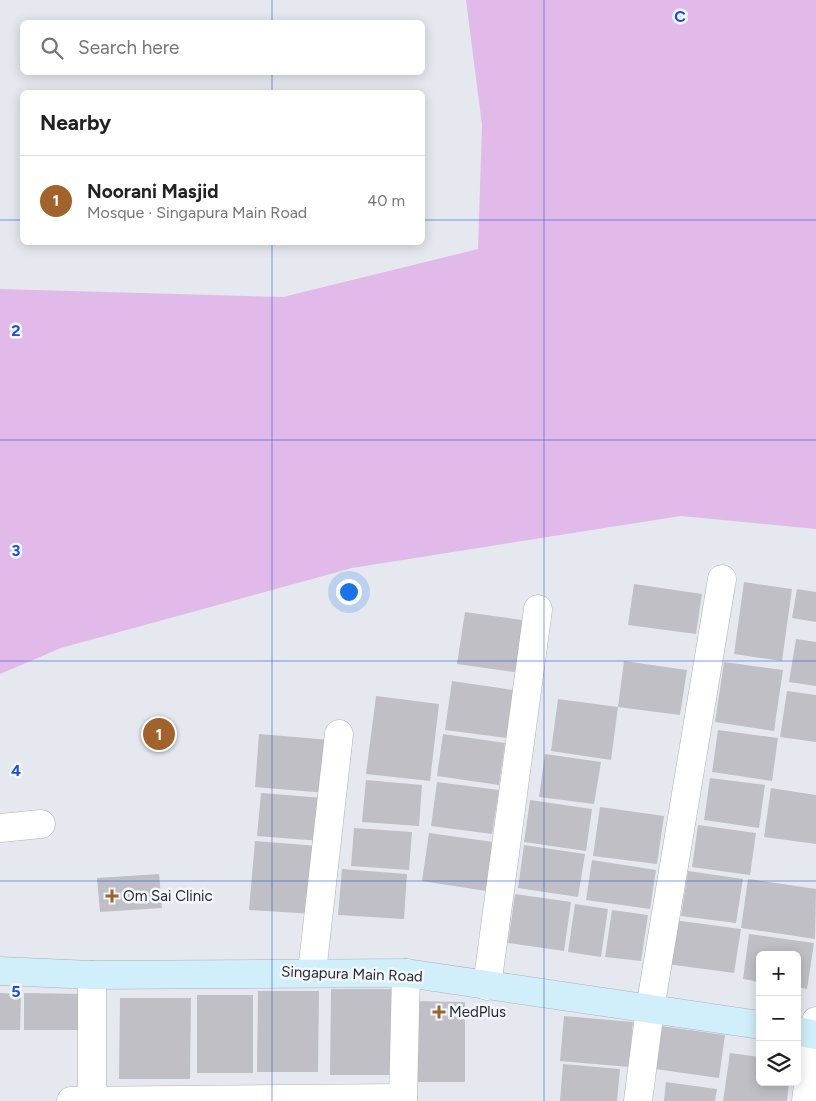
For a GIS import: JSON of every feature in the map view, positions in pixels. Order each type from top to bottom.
[{"type":"street","points":[[638,1101],[650,1009],[722,579]]},
{"type":"street","points":[[487,986],[538,609]]},
{"type":"street","points":[[312,972],[339,734]]},
{"type":"street","points":[[0,828],[41,824]]},
{"type":"street","name":"Singapura Main Road","points":[[0,971],[92,975],[312,972],[406,973],[756,1024]]},
{"type":"street","points":[[92,975],[85,1101],[403,1099],[406,973]]},
{"type":"street","points":[[806,1101],[811,1030]]},
{"type":"shaded area","points":[[466,0],[816,0],[816,529],[681,516],[352,568],[61,648],[0,674],[0,289],[283,297],[478,249],[482,125]]},
{"type":"building","points":[[744,582],[792,589],[782,661],[734,654]]},
{"type":"building","points":[[634,584],[702,594],[696,634],[628,625]]},
{"type":"building","points":[[797,589],[816,592],[816,622],[792,618]]},
{"type":"building","points":[[465,612],[529,621],[521,673],[457,664]]},
{"type":"building","points":[[796,639],[816,642],[816,686],[789,682]]},
{"type":"building","points":[[624,661],[687,670],[680,715],[618,707]]},
{"type":"building","points":[[724,662],[783,670],[774,731],[715,722]]},
{"type":"building","points":[[452,681],[514,690],[507,738],[445,730]]},
{"type":"building","points":[[787,691],[816,695],[816,742],[780,737]]},
{"type":"building","points":[[376,696],[439,704],[430,781],[366,774]]},
{"type":"building","points":[[558,699],[618,707],[611,760],[551,751]]},
{"type":"building","points":[[718,730],[778,738],[772,781],[712,772]]},
{"type":"building","points":[[259,734],[331,740],[327,793],[255,787]]},
{"type":"building","points":[[443,734],[505,743],[499,785],[437,776]]},
{"type":"building","points":[[545,754],[601,762],[594,804],[539,797]]},
{"type":"building","points":[[710,778],[765,785],[759,828],[704,820]]},
{"type":"building","points":[[366,780],[422,785],[419,826],[362,822]]},
{"type":"building","points":[[437,782],[499,790],[492,834],[431,826]]},
{"type":"building","points":[[771,788],[816,795],[816,844],[764,837]]},
{"type":"building","points":[[261,793],[324,798],[321,841],[257,836]]},
{"type":"building","points":[[530,800],[592,809],[586,851],[524,842]]},
{"type":"building","points":[[600,807],[664,816],[657,864],[593,856]]},
{"type":"building","points":[[698,825],[756,833],[750,875],[692,867]]},
{"type":"building","points":[[354,828],[412,832],[409,870],[351,866]]},
{"type":"building","points":[[429,833],[493,842],[486,891],[422,881]]},
{"type":"building","points":[[255,841],[318,846],[313,914],[249,910]]},
{"type":"building","points":[[524,845],[585,854],[578,897],[518,888]]},
{"type":"building","points":[[592,860],[656,870],[650,909],[586,900]]},
{"type":"building","points":[[342,869],[407,874],[404,919],[338,915]]},
{"type":"building","points":[[688,871],[743,879],[736,923],[681,916]]},
{"type":"building","points":[[159,874],[162,908],[100,912],[97,878]]},
{"type":"building","points":[[748,879],[816,889],[815,939],[741,928]]},
{"type":"building","points":[[515,894],[571,902],[564,951],[508,943]]},
{"type":"building","points":[[575,904],[608,909],[601,957],[568,952]]},
{"type":"building","points":[[612,910],[648,915],[641,961],[605,957]]},
{"type":"building","points":[[673,920],[741,929],[734,973],[667,964]]},
{"type":"building","points":[[749,934],[814,943],[807,989],[801,988],[801,951],[756,951],[756,981],[743,979]]},
{"type":"building","points":[[331,989],[393,989],[393,1075],[330,1075]]},
{"type":"building","points":[[258,991],[319,991],[318,1072],[257,1072]]},
{"type":"building","points":[[0,993],[21,994],[20,1030],[0,1030]]},
{"type":"building","points":[[24,993],[86,994],[86,1030],[24,1030]]},
{"type":"building","points":[[197,995],[253,995],[253,1073],[197,1073]]},
{"type":"building","points":[[120,998],[191,998],[190,1079],[119,1079]]},
{"type":"building","points":[[415,1001],[465,1002],[465,1082],[415,1082]]},
{"type":"building","points":[[564,1016],[633,1022],[629,1067],[560,1061]]},
{"type":"building","points":[[661,1026],[725,1035],[719,1078],[655,1069]]},
{"type":"building","points":[[730,1053],[756,1056],[756,1086],[789,1086],[787,1101],[723,1101]]},
{"type":"building","points":[[563,1064],[620,1069],[617,1101],[560,1101]]},
{"type":"building","points":[[666,1082],[717,1089],[715,1101],[664,1101]]},
{"type":"place","name":"Noorani Masjid","points":[[159,734]]},
{"type":"place","name":"Om Sai Clinic","points":[[112,896]]},
{"type":"place","name":"MedPlus","points":[[439,1012]]}]
